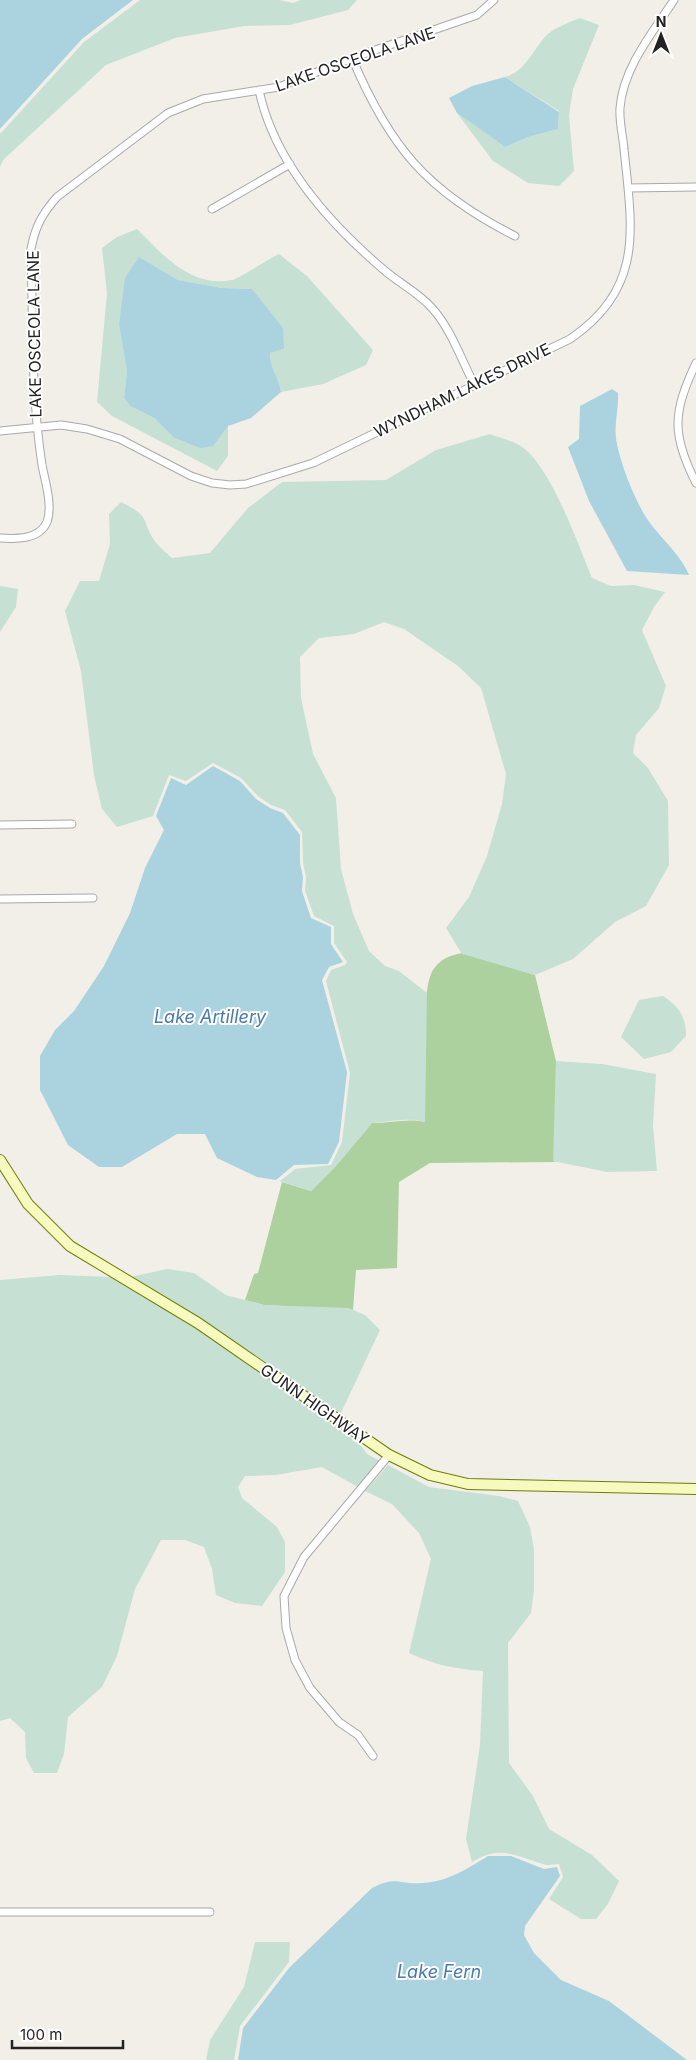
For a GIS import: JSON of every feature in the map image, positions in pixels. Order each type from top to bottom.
[{"type":"main road","name":"GUNN HIGHWAY","points":[[0,1160],[28,1204],[70,1246],[198,1323],[389,1455],[430,1475],[468,1484],[696,1489]]},
{"type":"street","name":"LAKE OSCEOLA LANE","points":[[0,538],[23,539],[39,532],[47,522],[48,506],[36,426],[31,249],[34,230],[43,212],[57,197],[168,112],[203,99],[279,87],[352,58],[477,15],[494,0]]},
{"type":"street","name":"WYNDHAM LAKES DRIVE","points":[[0,431],[61,425],[87,429],[120,439],[191,476],[212,483],[230,486],[246,484],[313,463],[570,339],[588,327],[602,312],[625,275],[631,230],[620,107],[628,77],[636,60],[674,0]]},
{"type":"street","points":[[352,58],[381,118],[418,170],[444,194],[514,236]]},
{"type":"street","points":[[259,90],[264,113],[290,164],[314,199],[352,242],[430,306],[443,322],[474,384]]},
{"type":"street","points":[[212,209],[290,164]]},
{"type":"street","points":[[628,188],[696,187]]},
{"type":"street","points":[[696,363],[682,394],[676,431],[683,458],[696,483]]},
{"type":"street","points":[[0,825],[72,824]]},
{"type":"street","points":[[0,899],[93,898]]},
{"type":"street","points":[[373,1756],[358,1735],[339,1722],[310,1688],[295,1660],[286,1628],[284,1596],[304,1557],[389,1455]]},
{"type":"street","points":[[0,1912],[210,1912]]},
{"type":"green space","points":[[140,0],[279,0],[293,3],[301,0],[357,0],[348,10],[290,25],[244,26],[175,38],[106,65],[3,160],[0,167],[0,134],[84,42]]},
{"type":"green space","points":[[580,18],[599,25],[573,89],[569,115],[574,171],[559,186],[528,183],[493,161],[457,113],[505,147],[528,137],[558,129],[559,111],[505,77],[519,70],[548,34]]},
{"type":"green space","points":[[137,229],[168,259],[191,274],[204,279],[217,281],[232,280],[279,254],[307,276],[373,350],[366,365],[323,384],[281,392],[271,364],[270,353],[284,349],[252,289],[222,288],[178,280],[139,257],[119,325],[127,371],[124,398],[130,406],[154,418],[173,437],[228,426],[228,456],[217,471],[112,416],[97,402],[107,293],[102,248],[117,237]]},
{"type":"green space","points":[[490,434],[513,442],[525,449],[545,474],[564,510],[592,578],[611,586],[634,585],[665,592],[654,607],[642,630],[666,686],[659,708],[636,735],[633,753],[648,768],[668,801],[669,865],[646,906],[615,922],[573,959],[535,975],[462,954],[446,928],[469,897],[487,856],[502,804],[506,774],[481,688],[458,666],[404,629],[384,622],[354,634],[319,638],[300,657],[301,698],[313,754],[336,798],[341,869],[353,914],[369,951],[385,966],[399,971],[427,993],[425,1122],[406,1120],[372,1123],[334,1168],[311,1191],[280,1181],[295,1169],[331,1165],[342,1142],[350,1073],[326,981],[331,970],[345,965],[347,962],[334,943],[334,926],[314,916],[305,891],[306,877],[303,863],[302,832],[285,810],[271,805],[258,796],[241,778],[213,763],[186,781],[169,775],[153,816],[117,827],[102,809],[94,775],[81,671],[65,611],[80,581],[99,581],[110,544],[109,514],[121,502],[142,516],[157,544],[172,558],[210,553],[248,508],[282,482],[386,480],[436,450]]},
{"type":"green space","points":[[0,586],[18,589],[16,607],[0,632]]},
{"type":"green space","points":[[462,953],[535,975],[556,1061],[555,1162],[430,1163],[399,1182],[397,1268],[356,1270],[353,1310],[264,1305],[245,1300],[254,1274],[258,1273],[282,1182],[311,1191],[334,1168],[372,1123],[425,1122],[424,1019],[429,981],[433,970],[442,960]]},
{"type":"green space","points":[[663,996],[677,1008],[683,1017],[686,1036],[671,1052],[644,1059],[621,1037],[639,1000]]},
{"type":"green space","points":[[556,1061],[602,1064],[656,1074],[653,1126],[657,1171],[607,1172],[553,1161]]},
{"type":"green space","points":[[167,1269],[194,1273],[226,1295],[264,1305],[349,1308],[365,1315],[380,1330],[339,1417],[130,1277]]},
{"type":"green space","points":[[59,1275],[113,1277],[196,1327],[359,1443],[367,1454],[380,1461],[358,1487],[322,1467],[276,1475],[245,1476],[238,1487],[242,1498],[277,1527],[285,1542],[285,1572],[262,1606],[235,1603],[216,1595],[212,1569],[204,1547],[185,1540],[161,1540],[135,1589],[117,1656],[102,1687],[68,1717],[64,1754],[57,1773],[34,1773],[26,1758],[25,1732],[10,1718],[0,1721],[0,1280]]},
{"type":"green space","points":[[388,1465],[429,1487],[499,1496],[518,1501],[530,1527],[534,1549],[534,1590],[531,1613],[508,1643],[509,1763],[533,1796],[549,1829],[592,1855],[619,1881],[608,1904],[596,1919],[581,1919],[549,1899],[563,1877],[559,1864],[545,1865],[507,1853],[491,1854],[472,1862],[466,1839],[480,1745],[483,1671],[445,1666],[409,1653],[431,1559],[419,1533],[392,1504],[365,1491]]},
{"type":"green space","points":[[255,1942],[290,1942],[289,1962],[240,2026],[234,2060],[206,2060],[210,2040],[244,1987]]},
{"type":"water","points":[[0,0],[133,0],[82,39],[0,129]]},
{"type":"water","points":[[505,77],[559,112],[558,129],[528,137],[505,147],[457,113],[449,98],[472,86]]},
{"type":"water","points":[[139,257],[178,280],[222,288],[252,289],[283,328],[284,349],[270,353],[271,364],[281,392],[251,418],[228,426],[213,446],[200,448],[173,437],[154,418],[130,406],[124,398],[127,371],[119,325],[125,278]]},
{"type":"water","points":[[612,389],[618,393],[616,433],[618,447],[631,487],[649,522],[680,558],[689,575],[627,571],[589,501],[568,447],[579,439],[580,406]]},
{"type":"water","name":"Lake Artillery","points":[[213,766],[240,781],[256,799],[270,808],[283,813],[300,835],[302,891],[311,918],[331,927],[331,944],[343,962],[329,967],[322,980],[347,1072],[339,1142],[328,1164],[294,1165],[276,1180],[257,1177],[217,1158],[205,1134],[177,1134],[122,1167],[99,1167],[68,1145],[40,1090],[40,1056],[55,1030],[74,1011],[104,966],[130,913],[145,868],[164,830],[156,816],[171,778],[186,785]]},
{"type":"water","name":"Lake Fern","points":[[488,1856],[511,1856],[544,1869],[557,1867],[560,1876],[525,1926],[524,1935],[534,1953],[561,1980],[609,2001],[687,2060],[238,2060],[243,2028],[289,1968],[372,1888],[393,1881],[414,1883],[440,1880],[464,1870]]}]
